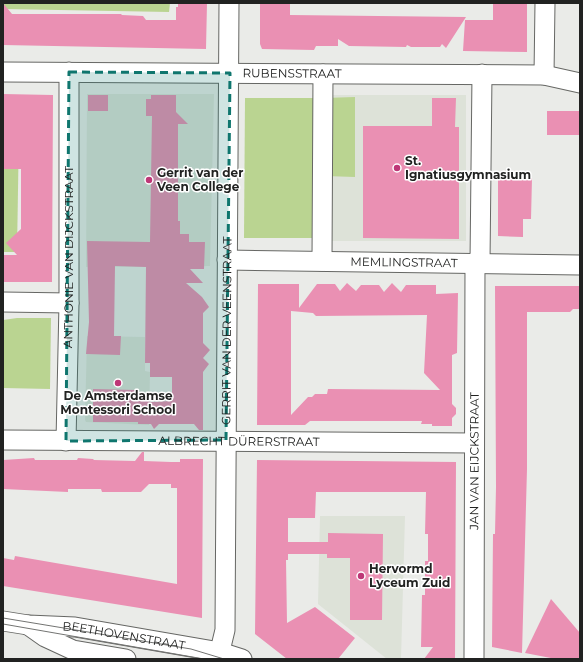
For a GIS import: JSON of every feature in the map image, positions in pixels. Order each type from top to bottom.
[{"type":"street","name":"GERRIT VAN DER VEENSTRAAT","points":[[219,655],[225,630],[230,3]]},
{"type":"street","points":[[544,75],[545,3]]},
{"type":"street","name":"RUBENSSTRAAT","points":[[3,72],[544,75],[580,83]]},
{"type":"street","name":"ANTHONIE VAN DIJCKSTRAAT","points":[[66,441],[69,303],[69,72]]},
{"type":"street","points":[[322,261],[323,74]]},
{"type":"street","name":"JAN VAN EIJCKSTRAAT","points":[[474,659],[474,443],[482,74]]},
{"type":"street","name":"MEMLINGSTRAAT","points":[[227,260],[478,262],[580,265]]},
{"type":"street","points":[[3,302],[69,303]]},
{"type":"street","name":"ALBRECHT DÜRERSTRAAT","points":[[3,440],[226,440],[474,443]]},
{"type":"street","name":"BEETHOVENSTRAAT","points":[[3,621],[28,625],[75,627],[242,659]]},
{"type":"street","name":"BEETHOVENSTRAAT","points":[[28,625],[44,637],[73,650],[126,659]]},
{"type":"highlighted area","points":[[69,72],[230,73],[226,440],[66,441]]},
{"type":"shaded area","name":"Gerrit van der Veen College","points":[[87,94],[214,94],[210,266],[86,267]]},
{"type":"shaded area","name":"St. Ignatiusgymnasium","points":[[329,95],[466,95],[466,241],[329,241]]},
{"type":"shaded area","name":"De Amsterdamse Montessori School","points":[[87,336],[145,337],[145,371],[150,372],[149,425],[86,422]]},
{"type":"shaded area","name":"Hervormd Lyceum Zuid","points":[[320,516],[405,516],[401,659],[387,659],[318,604]]},
{"type":"green space","points":[[3,3],[170,3],[169,12],[3,9]]},
{"type":"green space","points":[[355,97],[355,177],[325,176],[324,98]]},
{"type":"green space","points":[[245,98],[317,98],[316,238],[244,238]]},
{"type":"green space","points":[[3,128],[19,128],[17,252],[3,252]]},
{"type":"green space","points":[[17,318],[51,318],[50,389],[3,388],[3,320]]},
{"type":"building","points":[[3,3],[12,14],[121,14],[143,16],[146,20],[176,20],[176,7],[178,7],[178,3],[207,3],[206,49],[3,45]]},
{"type":"building","points":[[260,3],[290,3],[290,15],[466,17],[446,48],[442,44],[440,47],[411,47],[407,45],[406,47],[349,46],[338,39],[338,46],[316,46],[314,50],[262,49],[260,44]]},
{"type":"building","points":[[493,3],[527,3],[527,52],[463,51],[465,20],[493,20]]},
{"type":"building","points":[[3,94],[53,95],[52,282],[3,282],[3,255],[17,255],[6,243],[21,229],[21,169],[3,169]]},
{"type":"building","points":[[88,95],[108,95],[108,111],[88,111]]},
{"type":"building","points":[[151,95],[176,95],[176,112],[188,124],[178,124],[178,221],[180,221],[180,234],[189,234],[189,242],[205,242],[204,269],[190,269],[203,283],[186,283],[202,297],[209,307],[203,313],[203,343],[210,350],[203,358],[209,364],[203,372],[203,430],[199,430],[194,424],[159,424],[154,429],[151,424],[138,424],[138,422],[93,422],[93,389],[136,390],[150,402],[172,401],[172,377],[150,377],[150,363],[145,363],[146,267],[115,266],[114,336],[121,336],[120,355],[86,354],[89,322],[87,241],[150,242],[152,116],[146,116],[146,99],[151,99]]},
{"type":"building","points":[[432,98],[456,98],[455,127],[459,127],[459,239],[363,238],[363,126],[432,126]]},
{"type":"building","points":[[547,111],[580,111],[580,135],[547,135]]},
{"type":"building","points":[[498,178],[532,178],[531,219],[523,219],[523,237],[498,236]]},
{"type":"building","points":[[347,283],[356,291],[361,285],[379,285],[384,292],[392,283],[401,292],[406,285],[436,285],[436,294],[458,293],[457,353],[452,355],[452,404],[456,408],[456,414],[452,418],[452,426],[432,426],[432,424],[421,424],[422,421],[310,421],[305,425],[257,425],[258,284],[299,284],[299,308],[317,284],[335,284],[340,291]],"holes":[[[291,311],[313,313],[316,316],[427,315],[424,373],[440,390],[328,389],[327,394],[315,394],[312,397],[308,397],[291,415]]]},
{"type":"building","points":[[495,286],[580,286],[580,309],[573,309],[570,312],[527,312],[527,469],[522,653],[492,647],[493,534],[495,534],[496,487]]},
{"type":"building","points":[[142,452],[144,452],[144,461],[180,462],[180,459],[203,459],[202,618],[3,586],[3,558],[14,560],[15,556],[177,584],[177,488],[171,488],[171,484],[149,484],[141,492],[102,492],[101,489],[68,489],[68,492],[3,489],[3,460],[34,458],[35,460],[77,460],[78,458],[135,461]]},
{"type":"building","points":[[257,460],[456,462],[455,659],[424,659],[433,647],[421,647],[422,595],[425,595],[425,561],[428,561],[428,534],[425,534],[426,492],[316,492],[315,518],[288,518],[288,542],[328,542],[328,533],[383,534],[382,620],[350,620],[350,558],[327,558],[327,554],[288,554],[288,560],[286,560],[287,623],[315,607],[355,638],[338,659],[287,659],[255,634]]},
{"type":"building","points":[[551,599],[580,633],[580,659],[556,659],[525,653]]},
{"type":"tram line","points":[[3,618],[191,649],[224,659]]},
{"type":"tram line","points":[[3,624],[204,659]]},
{"type":"place","name":"St. Ignatiusgymnasium","points":[[397,168]]},
{"type":"place","name":"Gerrit van der Veen College","points":[[149,180]]},
{"type":"place","name":"De Amsterdamse Montessori School","points":[[118,383]]},
{"type":"place","name":"Hervormd Lyceum Zuid","points":[[361,576]]}]
